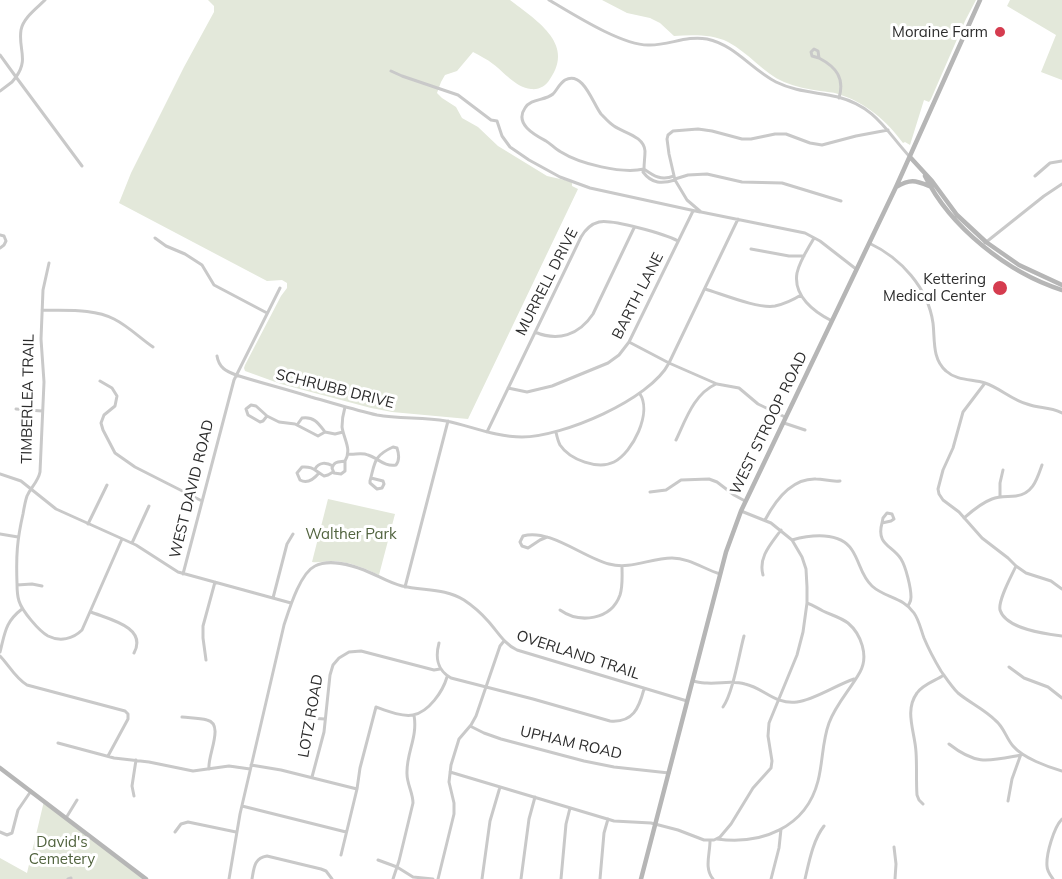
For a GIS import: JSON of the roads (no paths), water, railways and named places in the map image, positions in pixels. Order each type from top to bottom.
[{"type":"main road","name":"WEST STROOP ROAD","points":[[641,879],[720,574],[741,511],[896,187],[980,0]]},
{"type":"main road","points":[[910,157],[984,244]]},
{"type":"main road","points":[[924,174],[930,186],[954,218],[984,244],[1062,287]]},
{"type":"main road","points":[[896,187],[907,181],[930,186]]},
{"type":"main road","points":[[0,768],[146,879]]},
{"type":"street","points":[[0,91],[12,82],[22,68],[21,29],[45,0]]},
{"type":"street","points":[[549,0],[630,42],[648,45],[687,38],[713,41],[733,50],[763,74],[785,86],[854,103],[879,120],[910,157]]},
{"type":"street","points":[[0,55],[82,166]]},
{"type":"street","points":[[819,58],[832,67],[840,78],[842,86],[839,98]]},
{"type":"street","points":[[391,71],[458,94],[491,120],[497,121],[502,136],[510,147],[560,177],[590,188],[805,233],[814,237],[857,269]]},
{"type":"street","points":[[644,169],[634,171],[615,169],[577,160],[563,154],[528,130],[522,118],[524,108],[531,102],[552,95],[565,80],[573,79],[586,88],[605,118],[615,127],[641,142],[645,151],[644,169],[653,181],[659,183],[688,175],[707,174],[742,182],[782,183],[841,201]]},
{"type":"street","points":[[701,212],[684,196],[673,179],[667,137],[671,132],[698,129],[742,139],[786,134],[822,145],[888,130]]},
{"type":"street","points":[[1035,176],[1050,163],[1062,161]]},
{"type":"street","points":[[649,176],[673,179]]},
{"type":"street","points":[[659,183],[660,178]]},
{"type":"street","points":[[984,244],[1062,184]]},
{"type":"street","name":"BARTH LANE","points":[[508,388],[522,392],[552,386],[608,363],[619,355],[629,342],[693,211]]},
{"type":"street","name":"SCHRUBB DRIVE","points":[[217,357],[222,368],[236,375],[377,415],[448,421],[487,432],[522,437],[556,432],[592,418],[640,394],[662,374],[738,219]]},
{"type":"street","name":"MURRELL DRIVE","points":[[487,432],[584,232],[593,225],[603,222],[664,234],[678,241]]},
{"type":"street","points":[[535,332],[550,337],[568,335],[588,321],[634,227]]},
{"type":"street","points":[[0,235],[4,236],[6,241],[0,248]]},
{"type":"street","points":[[814,237],[796,279],[801,295],[812,309],[832,321]]},
{"type":"street","points":[[155,238],[202,265],[214,285],[267,313]]},
{"type":"street","points":[[869,243],[896,259],[916,283],[928,306],[933,324],[937,359],[944,369],[956,377],[985,383],[1026,404],[1048,407],[1062,413]]},
{"type":"street","points":[[751,249],[789,256],[804,256]]},
{"type":"street","name":"TIMBERLEA TRAIL","points":[[22,609],[18,598],[16,557],[27,496],[38,480],[40,472],[44,382],[41,339],[42,310],[43,290],[49,263]]},
{"type":"street","name":"WEST DAVID ROAD","points":[[280,288],[231,387],[183,574],[291,603]]},
{"type":"street","points":[[705,289],[768,306],[783,304],[801,295]]},
{"type":"street","points":[[42,310],[93,312],[104,315],[118,321],[153,347]]},
{"type":"street","points":[[629,342],[717,384],[739,388],[758,404],[805,430]]},
{"type":"street","points":[[100,381],[112,388],[117,396],[115,406],[104,415],[101,423],[115,453],[135,467],[202,501]]},
{"type":"street","points":[[985,383],[963,412],[953,448],[943,470],[938,489],[940,497],[958,512],[982,538],[1016,566],[1026,573],[1051,581],[1062,589]]},
{"type":"street","points":[[676,440],[696,401],[705,391],[717,384]]},
{"type":"street","points":[[556,432],[561,446],[568,454],[599,465],[615,462],[630,446],[643,420],[644,406],[640,394]]},
{"type":"street","points":[[267,416],[260,422],[248,415],[246,409],[254,405],[279,422],[297,425],[318,436],[325,432]]},
{"type":"street","points":[[333,472],[339,475],[343,473],[348,454],[342,419],[345,406]]},
{"type":"street","points":[[16,409],[42,411]]},
{"type":"street","points":[[297,425],[302,418],[307,417],[318,422],[325,432],[333,434],[343,432]]},
{"type":"street","points":[[405,587],[448,421]]},
{"type":"street","points":[[348,454],[365,454],[376,459],[386,464],[393,466],[396,465],[399,457],[397,448],[393,447],[382,452],[376,459],[371,477],[370,483],[377,489],[382,488],[383,481],[371,477]]},
{"type":"street","points":[[333,466],[335,463],[345,461]]},
{"type":"street","points":[[315,469],[322,463],[333,466]]},
{"type":"street","points":[[964,518],[984,502],[1000,497],[1019,496],[1029,491],[1035,484],[1042,465]]},
{"type":"street","points":[[319,473],[314,479],[301,481],[297,473],[300,468],[309,466],[326,476],[333,472]]},
{"type":"street","points":[[333,466],[333,472]]},
{"type":"street","points":[[1000,497],[999,488],[1003,470]]},
{"type":"street","points":[[0,474],[14,478],[32,489],[56,509],[132,543],[183,574]]},
{"type":"street","points":[[651,492],[666,490],[681,480],[709,479],[745,501]]},
{"type":"street","points":[[765,520],[773,506],[793,485],[811,479],[840,481]]},
{"type":"street","points":[[88,524],[107,485]]},
{"type":"street","points":[[132,543],[149,506]]},
{"type":"street","points":[[717,839],[731,824],[753,788],[771,768],[768,742],[770,718],[797,655],[807,603],[806,569],[792,540],[765,520],[741,511]]},
{"type":"street","points":[[882,523],[880,531],[883,541],[899,556],[903,564],[911,595],[908,606]]},
{"type":"street","points":[[763,575],[762,560],[781,530]]},
{"type":"street","points":[[0,534],[18,537]]},
{"type":"street","points":[[273,598],[287,544],[293,534]]},
{"type":"street","points":[[549,538],[540,540],[528,548],[520,542],[521,537],[525,535],[549,538],[603,563],[622,566],[674,558],[720,574]]},
{"type":"street","points":[[792,540],[815,536],[830,537],[840,540],[851,549],[864,577],[883,593],[899,599],[916,616],[927,646],[958,693],[998,722],[1014,748],[1046,766],[1062,771]]},
{"type":"street","points":[[122,539],[85,626],[79,633],[70,638],[54,638],[45,634],[22,609],[8,624],[0,654],[16,676],[26,684],[125,711],[129,715]]},
{"type":"street","name":"OVERLAND TRAIL","points":[[291,603],[309,570],[316,565],[327,563],[351,566],[405,587],[440,591],[461,598],[483,616],[504,641],[521,652],[687,701]]},
{"type":"street","points":[[560,610],[568,615],[584,618],[593,618],[607,612],[614,606],[619,596],[622,586],[622,566]]},
{"type":"street","points":[[1016,566],[1001,599],[1000,609],[1006,620],[1018,627],[1062,636]]},
{"type":"street","points":[[206,660],[203,626],[215,582]]},
{"type":"street","points":[[17,585],[42,586]]},
{"type":"street","points":[[229,879],[236,832],[291,603]]},
{"type":"street","points":[[450,772],[608,819],[656,824],[710,841],[752,839],[781,829],[804,810],[813,794],[819,779],[824,741],[830,721],[837,706],[861,670],[864,655],[857,633],[849,624],[807,603]]},
{"type":"street","points":[[91,612],[132,630],[137,642],[134,653]]},
{"type":"street","points":[[723,707],[733,682],[744,636]]},
{"type":"street","points":[[438,879],[454,814],[449,782],[457,743],[476,716],[500,646],[504,641]]},
{"type":"street","points":[[439,643],[437,657],[440,669],[455,680],[615,722],[624,720],[634,713],[640,704],[644,689]]},
{"type":"street","name":"LOTZ ROAD","points":[[312,777],[322,739],[330,675],[339,658],[357,650],[434,670],[440,669]]},
{"type":"street","points":[[1009,668],[1024,678],[1048,687],[1062,698]]},
{"type":"street","points":[[923,804],[916,795],[916,752],[910,718],[911,707],[915,696],[921,689],[944,675]]},
{"type":"street","points":[[373,703],[376,707],[404,715],[414,715],[437,697],[447,676]]},
{"type":"street","points":[[693,681],[733,682],[750,685],[778,700],[791,702],[802,701],[855,678]]},
{"type":"street","points":[[341,855],[376,707]]},
{"type":"street","points":[[108,756],[129,715],[134,712]]},
{"type":"street","points":[[393,879],[413,803],[407,771],[416,730],[414,715]]},
{"type":"street","points":[[182,717],[208,720],[214,725],[216,730],[209,770]]},
{"type":"street","points":[[309,718],[325,719]]},
{"type":"street","name":"UPHAM ROAD","points":[[470,726],[501,739],[584,761],[614,767],[669,772]]},
{"type":"street","points":[[58,743],[108,756],[193,771],[232,766],[251,767],[312,777],[357,789]]},
{"type":"street","points":[[949,744],[966,755],[982,761],[1022,754]]},
{"type":"street","points":[[1008,801],[1012,779],[1022,754]]},
{"type":"street","points":[[134,796],[132,786],[136,760]]},
{"type":"street","points":[[482,879],[490,821],[500,786]]},
{"type":"street","points":[[0,832],[9,835],[12,833],[18,810],[31,791]]},
{"type":"street","points":[[521,879],[529,819],[535,797]]},
{"type":"street","points":[[66,818],[77,800]]},
{"type":"street","points":[[242,806],[346,832]]},
{"type":"street","points":[[561,879],[566,824],[570,808]]},
{"type":"street","points":[[600,879],[603,837],[608,819]]},
{"type":"street","points":[[1053,879],[1048,870],[1047,861],[1055,828],[1062,819]]},
{"type":"street","points":[[175,832],[179,826],[188,822],[236,832]]},
{"type":"street","points":[[805,879],[817,840],[824,826]]},
{"type":"street","points":[[771,879],[781,829]]},
{"type":"street","points":[[710,841],[708,867],[712,879]]},
{"type":"street","points":[[894,847],[895,879]]},
{"type":"street","points":[[252,879],[257,861],[267,856],[321,869],[326,871],[332,879]]},
{"type":"street","points":[[378,860],[413,876],[433,879]]},
{"type":"place","name":"Moraine Farm","points":[[1000,32]]},
{"type":"place","name":"Kettering Medical Center","points":[[1000,288]]},
{"type":"park label","name":"Walther Park","points":[[351,534]]},
{"type":"park label","name":"David's Cemetery","points":[[62,850]]}]
